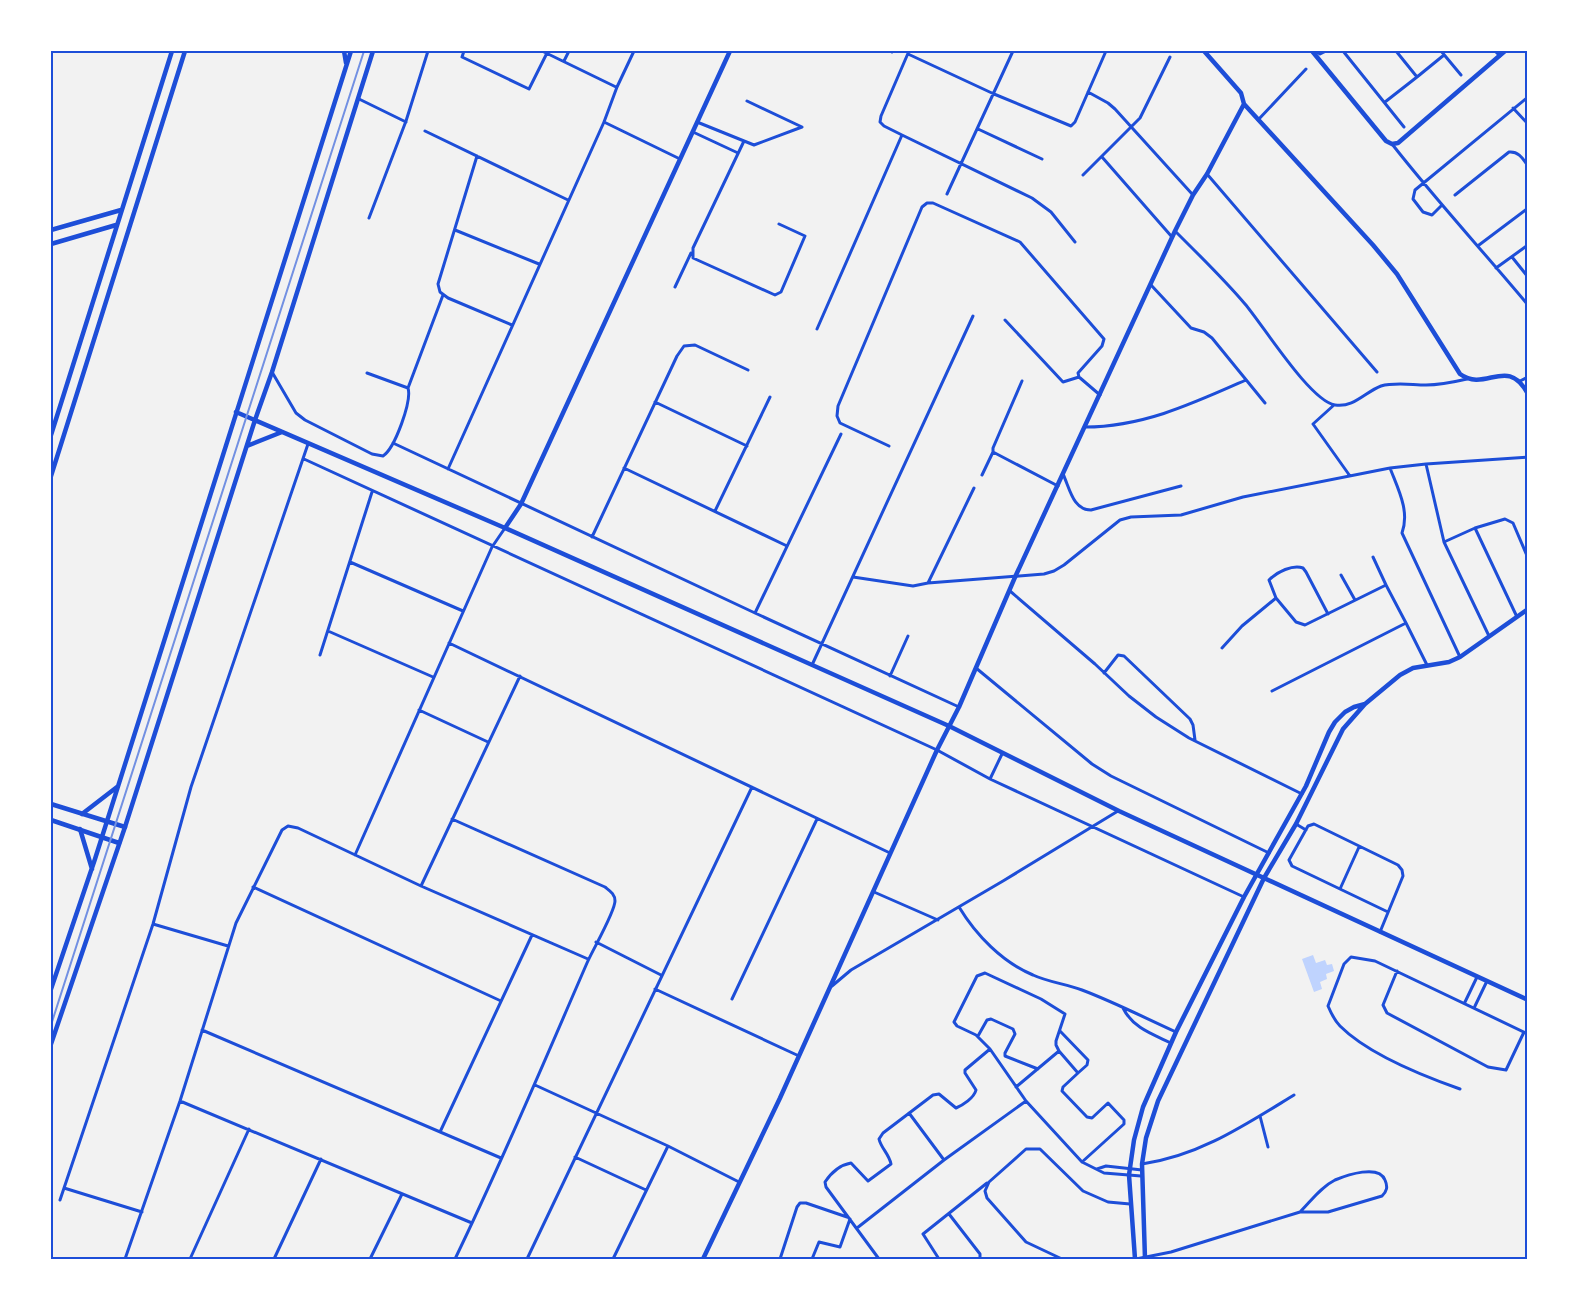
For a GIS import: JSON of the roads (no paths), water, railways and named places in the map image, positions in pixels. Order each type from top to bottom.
[{"type":"street","points":[[51,435],[172,51]]},
{"type":"street","points":[[51,476],[185,51]]},
{"type":"street","points":[[344,51],[347,66]]},
{"type":"street","points":[[51,989],[92,869],[351,51]]},
{"type":"street","points":[[51,1044],[125,827],[373,51]]},
{"type":"street","points":[[369,218],[406,122],[428,51]]},
{"type":"street","points":[[464,51],[462,57],[529,89],[547,53]]},
{"type":"street","points":[[542,51],[616,87]]},
{"type":"street","points":[[564,62],[569,51]]},
{"type":"street","points":[[448,469],[604,122],[616,87],[634,51]]},
{"type":"street","points":[[355,855],[492,547],[521,504],[730,51]]},
{"type":"street","points":[[759,51],[772,51]]},
{"type":"street","points":[[947,194],[1013,51]]},
{"type":"street","points":[[1075,242],[1051,212],[1041,204],[880,122],[909,52],[994,94],[1071,126],[1075,122],[1106,51]]},
{"type":"street","points":[[1204,51],[1241,93],[1244,104],[1391,267],[1460,374],[1467,379]]},
{"type":"street","points":[[1313,51],[1320,54],[1326,51]]},
{"type":"street","points":[[1313,51],[1386,141],[1392,144],[1442,206],[1479,245],[1528,305]]},
{"type":"street","points":[[1343,51],[1404,127]]},
{"type":"street","points":[[1396,51],[1417,77]]},
{"type":"street","points":[[1495,51],[1500,56]]},
{"type":"street","points":[[1392,144],[1398,143],[1505,51]]},
{"type":"street","points":[[1385,102],[1443,53],[1461,75]]},
{"type":"street","points":[[1083,176],[1132,128],[1148,104],[1170,57]]},
{"type":"street","points":[[1258,120],[1306,69]]},
{"type":"street","points":[[1088,92],[1108,103],[1193,195]]},
{"type":"street","points":[[1442,206],[1432,215],[1423,212],[1413,199],[1415,190],[1528,97]]},
{"type":"street","points":[[358,98],[406,122]]},
{"type":"street","points":[[697,122],[754,145],[802,127],[747,100]]},
{"type":"street","points":[[703,1259],[799,1056],[959,706],[1016,574],[1175,231],[1244,104]]},
{"type":"street","points":[[1513,108],[1528,124]]},
{"type":"street","points":[[604,122],[680,159]]},
{"type":"street","points":[[978,129],[1042,159]]},
{"type":"street","points":[[425,131],[568,200]]},
{"type":"street","points":[[692,132],[738,153]]},
{"type":"street","points":[[817,329],[902,135]]},
{"type":"street","points":[[675,287],[744,141]]},
{"type":"street","points":[[1455,195],[1509,152],[1519,154],[1528,166]]},
{"type":"street","points":[[477,156],[438,284],[443,295],[512,325]]},
{"type":"street","points":[[1102,158],[1173,237]]},
{"type":"street","points":[[1207,174],[1377,372]]},
{"type":"street","points":[[889,446],[840,423],[837,416],[838,406],[922,207],[927,203],[933,203],[1012,237],[1029,250],[1104,339],[1102,346],[1080,369],[1079,377]]},
{"type":"street","points":[[1479,245],[1528,208]]},
{"type":"street","points":[[51,230],[121,210]]},
{"type":"street","points":[[692,253],[698,261],[775,295],[781,292],[805,236],[779,224]]},
{"type":"street","points":[[51,244],[116,225]]},
{"type":"street","points":[[455,230],[539,264]]},
{"type":"street","points":[[1175,231],[1245,304],[1309,387],[1334,405],[1345,405],[1358,400],[1380,386],[1428,385],[1505,375],[1520,381],[1528,394]]},
{"type":"street","points":[[1496,268],[1528,245]]},
{"type":"street","points":[[1512,257],[1528,277]]},
{"type":"street","points":[[1151,285],[1191,328],[1204,332],[1212,338],[1265,403]]},
{"type":"street","points":[[272,372],[296,413],[305,420],[334,436],[383,456],[393,443],[411,395],[408,388],[443,295]]},
{"type":"street","points":[[812,665],[973,316]]},
{"type":"street","points":[[1005,320],[1063,382],[1079,377]]},
{"type":"street","points":[[592,537],[677,356],[684,346],[695,345],[748,370]]},
{"type":"street","points":[[367,373],[408,388]]},
{"type":"street","points":[[1079,377],[1100,395]]},
{"type":"street","points":[[1520,381],[1528,377]]},
{"type":"street","points":[[1085,427],[1138,422],[1171,412],[1246,380]]},
{"type":"street","points":[[982,475],[1022,381]]},
{"type":"street","points":[[715,511],[770,397]]},
{"type":"street","points":[[655,402],[747,446]]},
{"type":"street","points":[[1334,405],[1312,424],[1350,476]]},
{"type":"street","points":[[236,412],[505,528],[949,726],[1119,811],[1528,1000]]},
{"type":"street","points":[[247,446],[282,432]]},
{"type":"street","points":[[755,613],[841,434]]},
{"type":"street","points":[[60,1200],[153,924],[191,787],[309,443]]},
{"type":"street","points":[[393,443],[890,676],[959,706]]},
{"type":"street","points":[[993,452],[1058,486]]},
{"type":"street","points":[[853,576],[912,586],[1016,574],[1044,574],[1054,571],[1120,520],[1131,517],[1181,515],[1243,497],[1390,468],[1528,457]]},
{"type":"street","points":[[304,459],[938,750],[990,779],[1244,897]]},
{"type":"street","points":[[1426,464],[1444,542],[1489,636]]},
{"type":"street","points":[[624,468],[787,546]]},
{"type":"street","points":[[1390,468],[1405,511],[1406,520],[1402,533],[1460,657]]},
{"type":"street","points":[[1063,474],[1077,506],[1083,510],[1091,510],[1181,486]]},
{"type":"street","points":[[928,583],[974,488]]},
{"type":"street","points":[[320,655],[372,492]]},
{"type":"street","points":[[1444,542],[1475,528],[1505,519],[1513,523],[1528,558]]},
{"type":"street","points":[[1475,528],[1517,617]]},
{"type":"street","points":[[1373,557],[1427,665]]},
{"type":"street","points":[[350,562],[463,611]]},
{"type":"street","points":[[1328,614],[1306,572],[1299,566],[1269,580],[1276,598],[1300,625],[1305,625],[1328,614],[1386,585]]},
{"type":"street","points":[[1341,575],[1355,600]]},
{"type":"street","points":[[1009,591],[1156,717],[1195,741],[1302,794]]},
{"type":"street","points":[[1222,648],[1258,611],[1276,598]]},
{"type":"street","points":[[1145,1259],[1141,1173],[1146,1138],[1158,1101],[1264,878],[1296,824],[1343,729],[1365,704],[1400,675],[1413,668],[1449,662],[1460,657],[1528,609]]},
{"type":"street","points":[[1272,691],[1406,623]]},
{"type":"street","points":[[328,631],[434,677]]},
{"type":"street","points":[[890,676],[908,636]]},
{"type":"street","points":[[449,643],[891,854]]},
{"type":"street","points":[[1104,673],[1118,655],[1124,656],[1190,719],[1195,741]]},
{"type":"street","points":[[976,668],[1092,764],[1111,776],[1270,853]]},
{"type":"street","points":[[421,886],[520,676]]},
{"type":"street","points":[[1300,1212],[1336,1179],[1373,1170],[1384,1176],[1387,1186],[1382,1196],[1328,1212],[1300,1212],[1171,1252],[1136,1259],[1129,1172],[1134,1140],[1143,1107],[1176,1032],[1244,897],[1302,794],[1335,722],[1354,707],[1365,704]]},
{"type":"street","points":[[419,710],[489,742]]},
{"type":"street","points":[[990,779],[1003,752]]},
{"type":"street","points":[[82,814],[117,787]]},
{"type":"street","points":[[527,1259],[752,788]]},
{"type":"street","points":[[51,804],[125,827]]},
{"type":"street","points":[[829,989],[851,970],[1119,811]]},
{"type":"street","points":[[51,819],[119,843]]},
{"type":"street","points":[[453,819],[605,887],[612,892],[615,900],[614,908],[588,959],[455,1259]]},
{"type":"street","points":[[732,999],[817,819]]},
{"type":"street","points":[[1296,824],[1306,830]]},
{"type":"street","points":[[1380,932],[1403,876],[1402,870],[1398,865],[1314,824],[1308,826],[1289,864],[1388,912]]},
{"type":"street","points":[[124,1259],[180,1101],[228,946],[253,887],[282,830],[288,826],[298,828],[421,886],[588,959]]},
{"type":"street","points":[[80,830],[92,869]]},
{"type":"street","points":[[1340,890],[1359,847]]},
{"type":"street","points":[[253,887],[501,1001]]},
{"type":"street","points":[[874,892],[938,920]]},
{"type":"street","points":[[959,907],[977,933],[1017,966],[1033,975],[1081,990],[1176,1032]]},
{"type":"street","points":[[153,924],[228,946]]},
{"type":"street","points":[[440,1132],[532,935]]},
{"type":"street","points":[[596,942],[661,975]]},
{"type":"street","points":[[1397,971],[1383,1005],[1387,1013],[1488,1068],[1506,1070],[1526,1033],[1465,1002],[1397,971],[1375,961],[1351,957],[1344,964],[1328,1006],[1338,1025],[1362,1044],[1429,1078],[1460,1089]]},
{"type":"street","points":[[1078,1073],[1056,1045],[1065,1019],[1062,1011],[985,973],[977,976],[954,1019],[957,1026],[978,1036],[990,1049],[1026,1101],[1082,1162],[1104,1173],[1141,1173]]},
{"type":"street","points":[[1465,1002],[1477,976]]},
{"type":"street","points":[[1474,1007],[1487,981]]},
{"type":"street","points":[[655,989],[799,1056]]},
{"type":"street","points":[[1123,1008],[1137,1027],[1171,1043]]},
{"type":"street","points":[[978,1036],[987,1020],[991,1018],[1013,1029],[1015,1034],[1005,1056],[1038,1069]]},
{"type":"street","points":[[202,1030],[501,1158]]},
{"type":"street","points":[[1060,1030],[1088,1060],[1087,1065],[1062,1089],[1087,1117],[1092,1118],[1108,1103],[1125,1122],[1082,1162]]},
{"type":"street","points":[[879,1259],[826,1187],[825,1182],[829,1175],[844,1164],[851,1163],[868,1181],[888,1168],[891,1164],[890,1158],[880,1145],[879,1138],[883,1133],[933,1095],[939,1094],[956,1108],[960,1106],[975,1094],[976,1090],[965,1070],[990,1049]]},
{"type":"street","points":[[1016,1087],[1059,1051]]},
{"type":"street","points":[[534,1085],[596,1112],[740,1182]]},
{"type":"street","points":[[1142,1164],[1181,1156],[1203,1147],[1294,1095]]},
{"type":"street","points":[[180,1101],[472,1223]]},
{"type":"street","points":[[857,1228],[944,1160],[1026,1101]]},
{"type":"street","points":[[909,1113],[944,1160]]},
{"type":"street","points":[[1260,1116],[1268,1147]]},
{"type":"street","points":[[190,1259],[249,1129]]},
{"type":"street","points":[[613,1259],[668,1146]]},
{"type":"street","points":[[939,1259],[922,1236],[1026,1149],[1040,1149],[1083,1191],[1108,1202],[1131,1204]]},
{"type":"street","points":[[575,1157],[646,1190]]},
{"type":"street","points":[[274,1259],[321,1159]]},
{"type":"street","points":[[1097,1169],[1106,1166],[1129,1172]]},
{"type":"street","points":[[988,1182],[985,1191],[987,1198],[1026,1242],[1062,1259]]},
{"type":"street","points":[[64,1188],[142,1212]]},
{"type":"street","points":[[370,1259],[402,1194]]},
{"type":"street","points":[[780,1259],[797,1207],[801,1203],[849,1218]]},
{"type":"street","points":[[949,1214],[980,1254],[980,1259]]},
{"type":"street","points":[[812,1259],[819,1242],[840,1247],[849,1218]]},
{"type":"water","points":[[1313,955],[1316,963],[1325,960],[1327,965],[1332,964],[1334,971],[1326,974],[1327,979],[1320,982],[1322,989],[1314,992],[1302,959]]},
{"type":"railway","points":[[51,1025],[364,51]]}]
